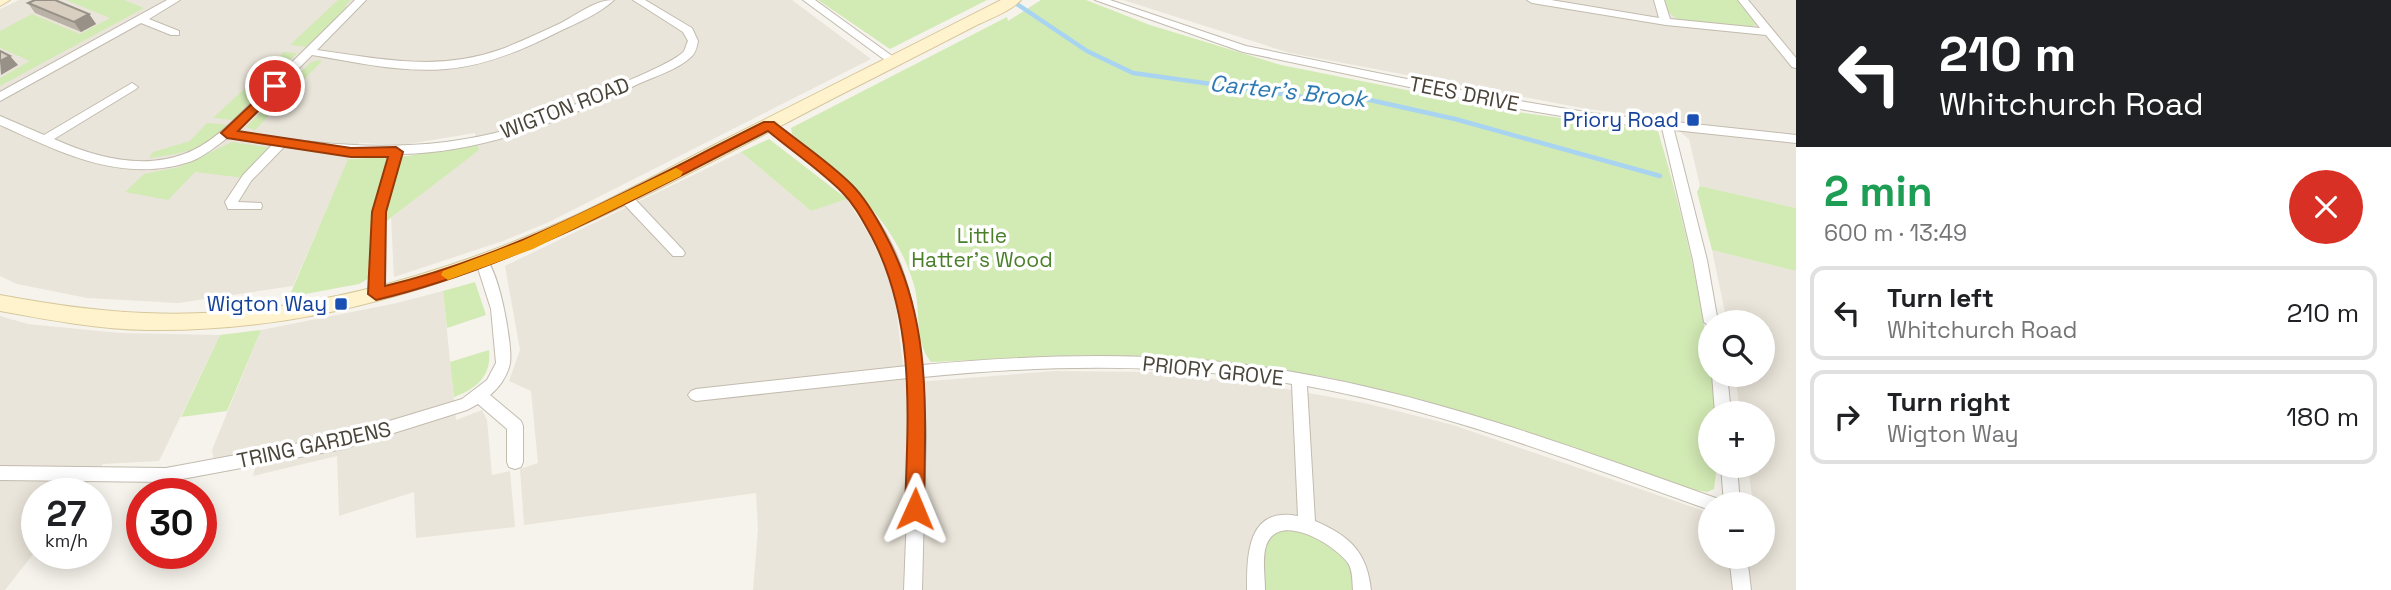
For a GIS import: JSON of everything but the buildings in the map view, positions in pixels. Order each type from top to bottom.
[{"type":"street","points":[[0,97],[175,0]]},
{"type":"street","points":[[0,120],[43,141],[90,157],[152,166],[190,157],[227,133],[361,0]]},
{"type":"street","points":[[311,52],[428,67],[462,64],[570,23],[609,0]]},
{"type":"street","name":"WIGTON ROAD","points":[[227,133],[351,153],[436,148],[521,129],[668,66],[689,53],[693,41],[688,30],[638,0]]},
{"type":"street","points":[[807,0],[893,61]]},
{"type":"street","name":"TEES DRIVE","points":[[1100,0],[1243,49],[1287,59],[1540,109],[1667,126],[1796,139]]},
{"type":"street","points":[[1532,0],[1666,22],[1770,32]]},
{"type":"street","points":[[1658,0],[1666,22]]},
{"type":"street","points":[[1743,0],[1796,65]]},
{"type":"street","points":[[0,303],[49,314],[116,320],[186,321],[307,308],[430,281],[528,245],[626,198],[1009,2]]},
{"type":"street","points":[[141,19],[175,33]]},
{"type":"street","points":[[43,141],[132,87]]},
{"type":"street","points":[[769,125],[848,189],[866,212],[894,265],[904,292],[917,373],[913,590]]},
{"type":"street","points":[[1667,126],[1700,260],[1709,310]]},
{"type":"street","points":[[256,206],[233,206],[231,202],[247,178],[282,142]]},
{"type":"street","points":[[376,294],[379,212],[396,152]]},
{"type":"street","points":[[626,198],[678,253]]},
{"type":"street","points":[[483,262],[498,309],[503,351],[500,371],[480,396],[514,426],[515,462]]},
{"type":"street","name":"PRIORY GROVE","points":[[696,396],[1032,363],[1166,364],[1343,387],[1442,414],[1698,499]]},
{"type":"street","points":[[1299,380],[1307,524]]},
{"type":"street","name":"TRING GARDENS","points":[[0,473],[166,475],[344,442],[467,404],[480,396]]},
{"type":"street","points":[[1256,590],[1255,563],[1259,540],[1268,530],[1283,525],[1307,524],[1347,548],[1360,568],[1363,590]]},
{"type":"street","points":[[1740,569],[1742,590]]},
{"type":"shaded area","points":[[19,0],[792,0],[871,59],[549,222],[503,241],[394,277],[391,218],[478,150],[475,133],[402,145],[359,143],[351,153],[293,286],[178,303],[87,298],[17,284],[0,276],[0,9]]},
{"type":"shaded area","points":[[1123,0],[1796,0],[1796,208],[1700,186],[1689,139],[1663,118],[1587,109],[1290,53]]},
{"type":"shaded area","points":[[741,152],[811,211],[847,199],[871,238],[894,289],[905,383],[1054,371],[1153,372],[1263,385],[1365,403],[1453,425],[1698,509],[1698,569],[1775,569],[1775,492],[1751,492],[1750,478],[1775,478],[1775,401],[1738,401],[1737,387],[1775,387],[1775,310],[1724,310],[1712,250],[1796,271],[1796,590],[753,590],[758,529],[756,493],[524,525],[520,469],[538,463],[531,391],[509,381],[520,350],[505,266]]},
{"type":"shaded area","points":[[443,291],[456,420],[482,410],[487,420],[492,475],[510,471],[515,527],[416,538],[414,492],[339,516],[337,456],[253,476],[257,459],[215,466],[212,450],[261,330]]},
{"type":"shaded area","points":[[0,316],[28,324],[120,333],[220,335],[159,461],[103,464],[92,478],[21,478],[21,569],[5,590],[0,590]]},
{"type":"green space","points":[[66,0],[124,0],[144,8],[0,86],[0,78],[30,61],[0,48],[0,31],[32,14],[80,34],[110,18]]},
{"type":"green space","points":[[338,0],[351,0],[345,6],[348,7],[308,47],[290,45]]},
{"type":"green space","points":[[818,0],[987,0],[890,49]]},
{"type":"green space","name":"Little Hatter's Wood","points":[[1041,0],[1086,0],[1150,25],[1281,65],[1517,112],[1658,131],[1678,203],[1702,310],[1698,310],[1698,387],[1713,387],[1714,401],[1698,401],[1698,478],[1715,478],[1714,489],[1707,492],[1695,490],[1518,429],[1332,378],[1249,365],[1142,356],[1090,355],[931,362],[922,345],[914,285],[894,239],[865,200],[792,134],[791,128],[1007,17],[1008,21]]},
{"type":"green space","points":[[1664,0],[1737,0],[1757,24],[1750,27],[1679,20],[1668,12]]},
{"type":"green space","points":[[284,52],[297,53],[234,120],[213,118]]},
{"type":"green space","points":[[322,61],[255,130],[246,127],[310,63]]},
{"type":"green space","points":[[207,123],[229,125],[211,140],[193,149],[149,158],[153,152],[190,141]]},
{"type":"green space","points":[[769,139],[847,199],[811,211],[741,152]]},
{"type":"green space","points":[[232,142],[272,148],[245,178],[195,172],[168,200],[125,192],[144,174],[179,167]]},
{"type":"green space","points":[[477,144],[479,150],[379,227],[371,277],[359,284],[289,297],[348,159],[407,156]]},
{"type":"green space","points":[[1700,186],[1796,208],[1796,271],[1712,250],[1697,192]]},
{"type":"green space","points":[[475,282],[486,315],[447,328],[443,291]]},
{"type":"green space","points":[[261,330],[227,411],[181,417],[220,335]]},
{"type":"green space","points":[[489,350],[488,367],[481,380],[454,397],[450,362]]},
{"type":"green space","points":[[1283,525],[1341,542],[1362,590],[1256,590],[1259,540]]},
{"type":"waterway","name":"Carter's Brook","points":[[1011,0],[1087,51],[1133,73],[1318,99],[1352,96],[1455,119],[1660,176]]},
{"type":"slow traffic","points":[[448,275],[528,245],[676,172]]},
{"type":"place","name":"Priory Road","points":[[1693,120]]},
{"type":"place","name":"Wigton Way","points":[[341,304]]},
{"type":"route","points":[[275,86],[227,133],[351,153],[396,152],[379,212],[379,270],[376,294],[430,281],[528,245],[769,125],[848,189],[866,212],[894,265],[904,292],[917,373],[915,509]]}]
